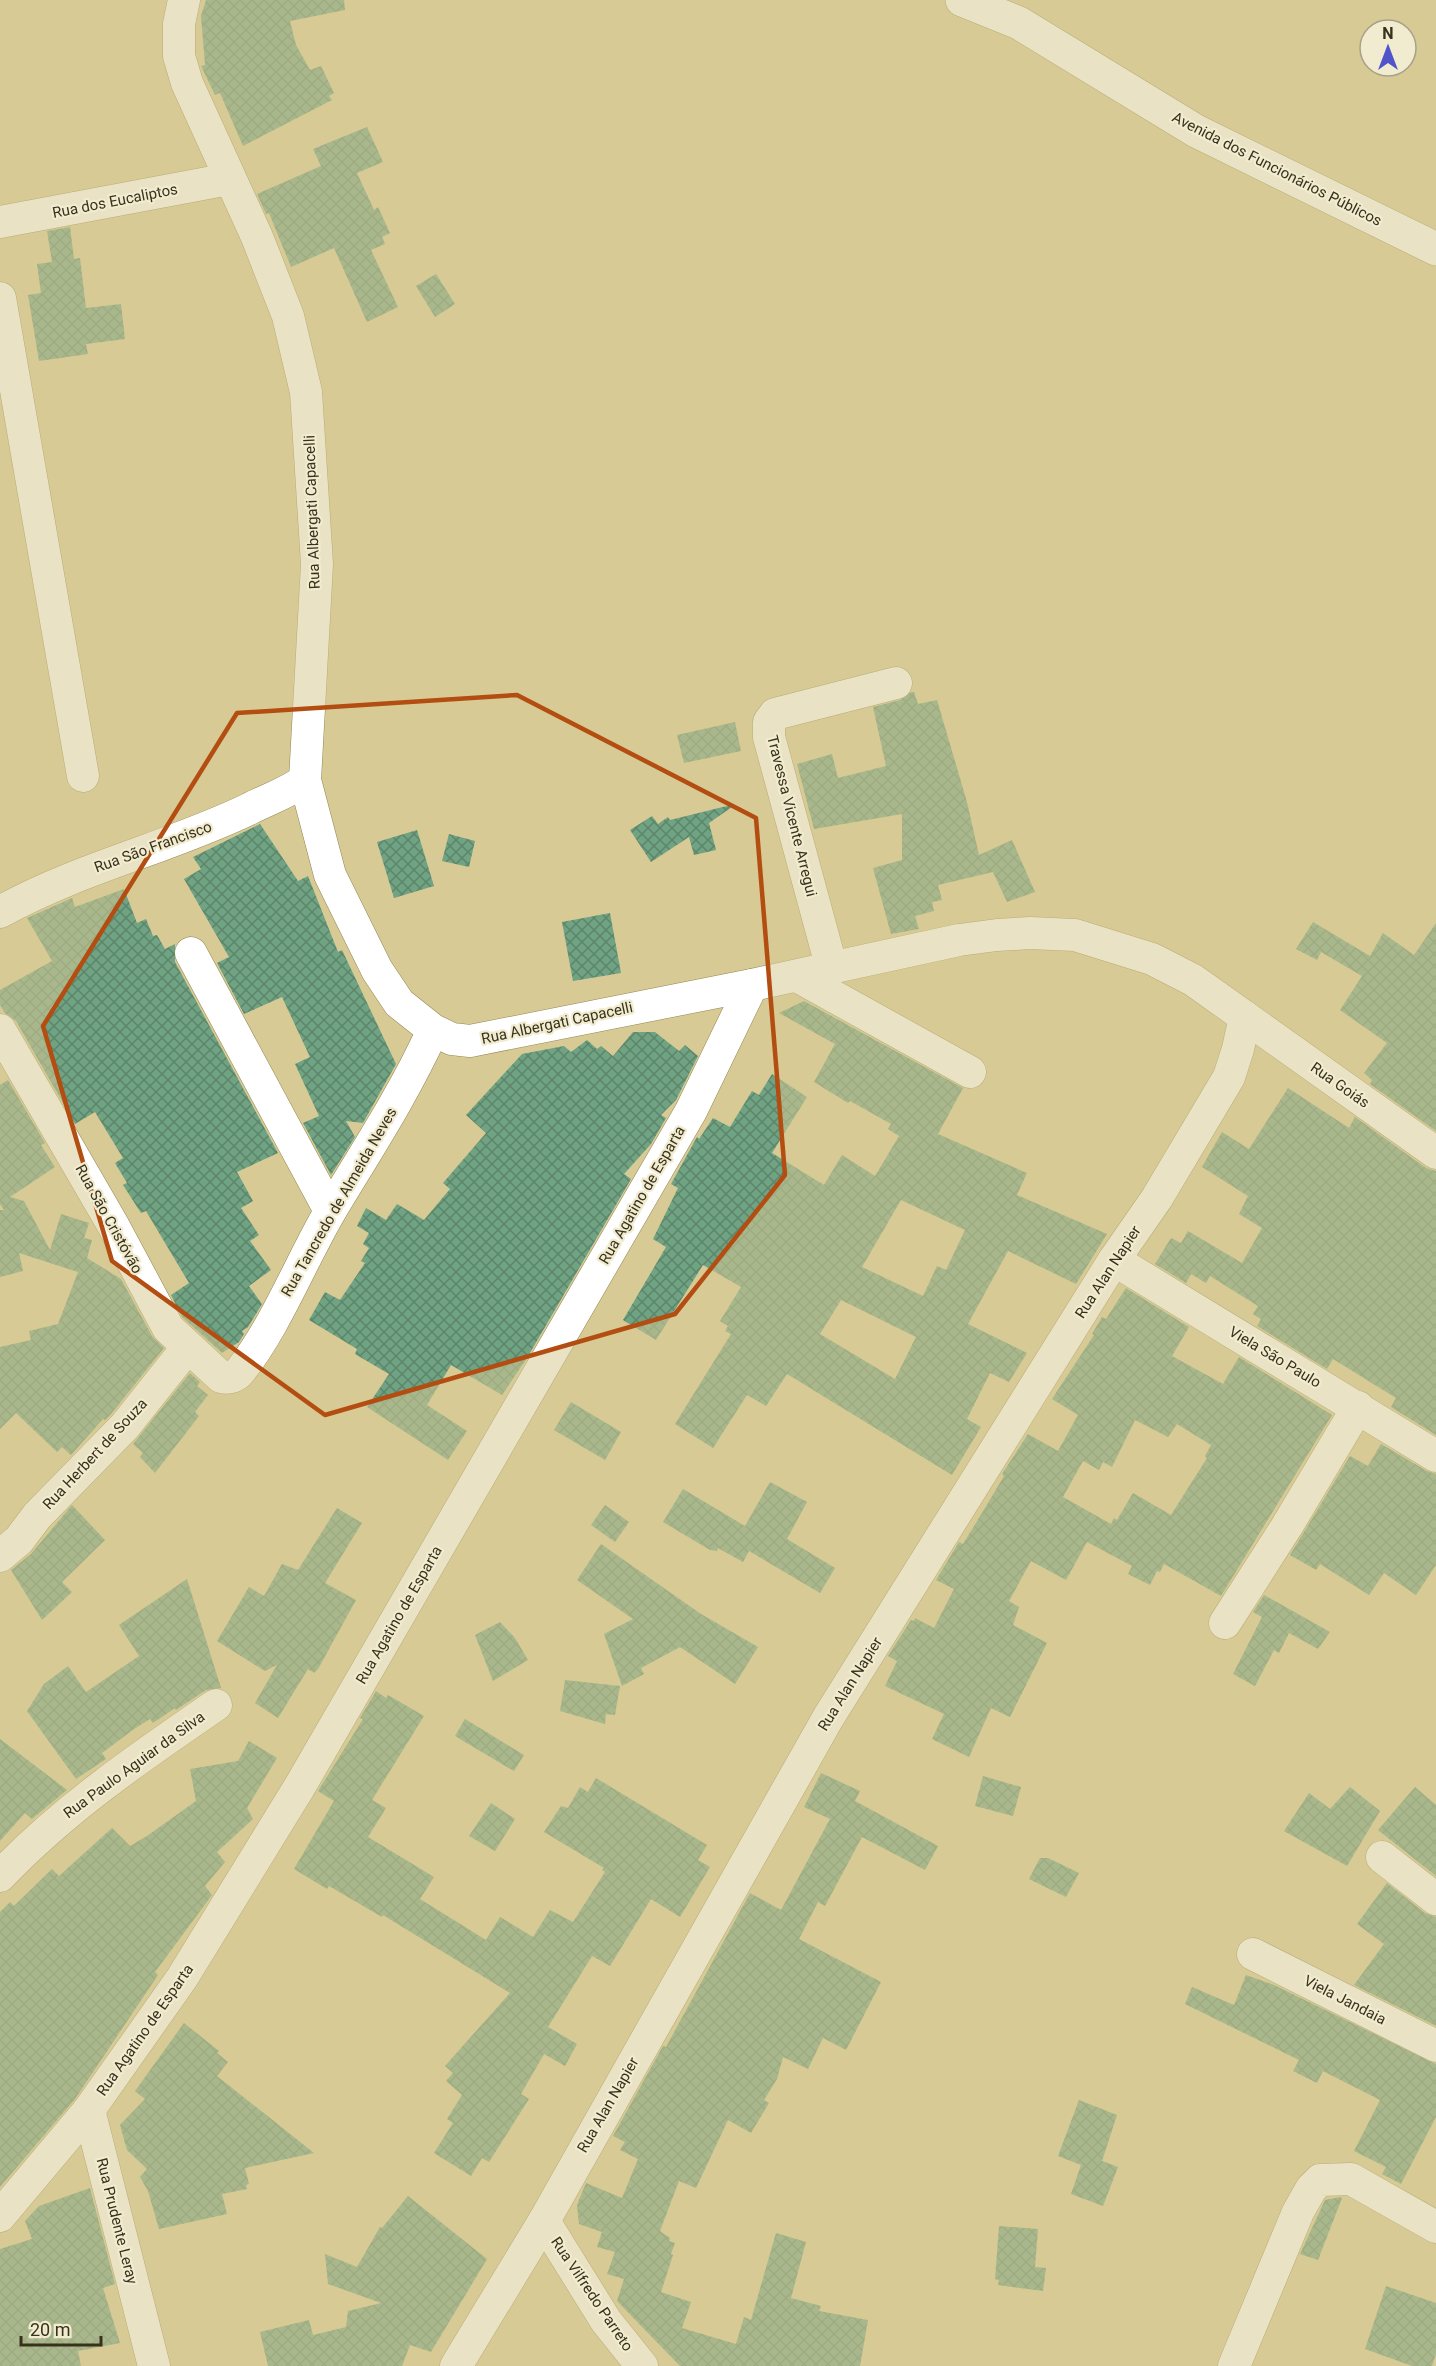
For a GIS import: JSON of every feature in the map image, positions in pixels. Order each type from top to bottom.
[{"type":"street","name":"Rua Albergati Capacelli","points":[[184,0],[179,24],[179,56],[187,83],[257,237],[288,316],[306,392],[317,564],[305,780],[330,875],[377,970],[399,1003],[433,1030],[453,1039],[470,1041],[752,986],[969,939],[1030,933],[1075,935],[1152,959],[1193,980],[1245,1017]]},
{"type":"street","name":"Avenida dos Funcionários Públicos","points":[[962,0],[1019,23],[1196,131],[1436,249]]},
{"type":"street","name":"Rua dos Eucaliptos","points":[[0,222],[229,179]]},
{"type":"street","points":[[0,298],[83,776]]},
{"type":"street","name":"Travessa Vicente Arregui","points":[[832,969],[769,737],[769,722],[775,714],[896,683]]},
{"type":"street","name":"Rua São Francisco","points":[[0,912],[29,896],[82,874],[229,819],[294,789],[305,780]]},
{"type":"street","points":[[191,953],[330,1212]]},
{"type":"street","points":[[797,976],[970,1072]]},
{"type":"street","name":"Rua Agatino de Esparta","points":[[0,2216],[89,2110],[182,1978],[300,1786],[691,1111],[752,986]]},
{"type":"street","name":"Rua Goiás","points":[[1245,1017],[1436,1153]]},
{"type":"street","name":"Rua Alan Napier","points":[[459,2362],[544,2221],[828,1718],[1114,1260],[1157,1198],[1228,1077],[1238,1049],[1245,1017]]},
{"type":"street","name":"Rua São Cristóvão","points":[[0,1030],[113,1225],[168,1328],[221,1377],[234,1377],[241,1371]]},
{"type":"street","name":"Rua Tancredo de Almeida Neves","points":[[241,1371],[330,1212],[410,1080],[433,1030]]},
{"type":"street","name":"Viela São Paulo","points":[[1114,1260],[1436,1456]]},
{"type":"street","name":"Rua Herbert de Souza","points":[[0,1556],[19,1540],[37,1516],[125,1426],[187,1348]]},
{"type":"street","points":[[1224,1623],[1287,1526],[1358,1407]]},
{"type":"street","name":"Rua Paulo Aguiar da Silva","points":[[0,1876],[71,1810],[128,1766],[216,1705]]},
{"type":"street","points":[[1382,1857],[1436,1899]]},
{"type":"street","name":"Viela Jandaia","points":[[1253,1954],[1436,2046]]},
{"type":"street","name":"Rua Prudente Leray","points":[[89,2110],[154,2366]]},
{"type":"street","points":[[1234,2366],[1298,2212],[1311,2189],[1320,2180],[1351,2179],[1436,2227]]},
{"type":"street","name":"Rua Vilfredo Parreto","points":[[544,2221],[606,2321],[642,2366]]},
{"type":"highlighted area","points":[[517,695],[756,818],[785,1175],[675,1314],[325,1415],[112,1261],[43,1026],[237,713]]},
{"type":"building","points":[[206,0],[344,0],[345,10],[290,21],[296,45],[310,70],[321,66],[334,93],[329,96],[332,100],[243,146],[220,93],[215,95],[201,66],[205,65],[201,16]]},
{"type":"building","points":[[367,127],[383,162],[357,173],[374,210],[378,207],[390,233],[382,237],[385,244],[371,250],[398,307],[367,322],[334,248],[291,267],[269,213],[266,214],[257,194],[321,166],[313,149]]},
{"type":"building","points":[[70,227],[74,259],[80,258],[86,308],[121,304],[125,339],[86,344],[88,354],[39,361],[28,295],[41,293],[37,264],[52,262],[47,231]]},
{"type":"building","points":[[436,274],[455,304],[435,317],[416,286]]},
{"type":"building","points":[[914,692],[918,704],[937,700],[967,802],[979,855],[1012,840],[1035,892],[1007,902],[993,872],[938,885],[942,900],[932,902],[934,911],[915,916],[919,929],[891,934],[873,868],[902,860],[902,814],[814,829],[797,764],[832,754],[838,778],[886,766],[873,707],[900,700]]},
{"type":"building","points":[[735,722],[741,751],[684,763],[677,735]]},
{"type":"building","points":[[731,805],[732,807],[709,823],[716,850],[694,855],[689,837],[651,862],[630,830],[652,816],[658,824],[668,817],[670,820]]},
{"type":"building","points":[[260,824],[298,881],[308,876],[338,952],[342,950],[396,1064],[363,1123],[346,1121],[355,1137],[331,1175],[303,1123],[319,1116],[295,1064],[310,1057],[282,997],[244,1014],[217,963],[229,957],[184,879],[201,869],[193,857]]},
{"type":"building","points":[[417,830],[434,886],[394,898],[377,842]]},
{"type":"building","points":[[449,834],[475,841],[469,867],[442,861]]},
{"type":"building","points":[[124,889],[137,923],[146,919],[153,936],[157,935],[165,949],[175,944],[175,962],[278,1153],[237,1172],[253,1201],[241,1208],[259,1235],[250,1241],[271,1270],[249,1286],[262,1304],[248,1327],[242,1331],[244,1334],[239,1342],[222,1353],[182,1317],[171,1295],[189,1283],[146,1211],[141,1213],[123,1185],[127,1183],[115,1163],[123,1158],[95,1112],[75,1124],[16,1021],[5,1013],[0,1005],[0,990],[52,961],[27,918],[72,898],[75,907]]},
{"type":"building","points":[[610,913],[621,973],[573,981],[562,922]]},
{"type":"building","points":[[1313,922],[1370,956],[1383,933],[1414,955],[1436,923],[1436,1131],[1370,1084],[1372,1080],[1364,1073],[1387,1043],[1340,1010],[1362,976],[1321,952],[1317,960],[1296,949]]},
{"type":"building","points":[[804,1001],[963,1088],[938,1134],[1027,1173],[1017,1195],[1107,1234],[1076,1284],[1008,1251],[968,1324],[1027,1353],[1009,1382],[990,1373],[967,1419],[981,1427],[952,1475],[787,1374],[766,1406],[747,1395],[713,1448],[675,1424],[731,1334],[725,1331],[728,1326],[720,1321],[741,1287],[703,1265],[656,1340],[623,1320],[666,1247],[653,1239],[678,1188],[671,1184],[697,1137],[699,1139],[713,1118],[730,1127],[752,1091],[759,1095],[772,1074],[807,1097],[772,1153],[824,1185],[842,1155],[875,1176],[899,1136],[888,1129],[891,1124],[850,1101],[848,1103],[814,1082],[835,1044],[779,1013]],"holes":[[[901,1200],[965,1230],[946,1270],[937,1266],[923,1296],[862,1267]],[[841,1300],[916,1337],[895,1379],[820,1334]]]},
{"type":"building","points":[[633,1032],[655,1032],[679,1051],[685,1045],[698,1056],[676,1100],[661,1115],[666,1118],[651,1144],[624,1174],[631,1179],[527,1358],[502,1395],[451,1365],[427,1405],[467,1431],[448,1460],[367,1407],[389,1374],[355,1354],[357,1349],[309,1320],[325,1292],[340,1300],[365,1263],[361,1261],[369,1248],[363,1244],[369,1233],[357,1226],[366,1208],[386,1220],[397,1204],[424,1220],[450,1189],[443,1183],[486,1133],[466,1115],[522,1054],[564,1046],[571,1052],[587,1040],[597,1049],[601,1046],[613,1056]]},
{"type":"building","points":[[8,1080],[45,1143],[41,1145],[55,1167],[10,1197],[24,1201],[50,1250],[61,1214],[89,1223],[84,1238],[92,1240],[87,1258],[121,1279],[152,1336],[164,1348],[111,1414],[105,1420],[103,1419],[71,1455],[62,1447],[57,1452],[16,1413],[0,1429],[0,1347],[31,1340],[29,1331],[58,1324],[78,1272],[19,1253],[23,1271],[0,1277],[0,1210],[4,1210],[0,1204],[0,1085]]},
{"type":"building","points":[[1288,1088],[1349,1128],[1355,1117],[1426,1168],[1436,1171],[1436,1435],[1391,1407],[1396,1398],[1333,1359],[1327,1369],[1257,1326],[1261,1319],[1253,1314],[1258,1306],[1210,1276],[1206,1283],[1191,1274],[1186,1283],[1155,1264],[1171,1238],[1181,1243],[1188,1231],[1242,1263],[1262,1228],[1239,1214],[1248,1196],[1202,1167],[1222,1132],[1249,1149]]},
{"type":"building","points":[[1126,1288],[1189,1327],[1172,1356],[1223,1384],[1239,1357],[1332,1415],[1221,1596],[1164,1564],[1160,1572],[1157,1571],[1150,1585],[1128,1574],[1132,1566],[1087,1542],[1066,1580],[1031,1561],[1009,1601],[1019,1607],[1013,1625],[1047,1643],[1010,1717],[991,1708],[969,1757],[932,1739],[944,1714],[885,1686],[897,1661],[888,1656],[911,1620],[914,1621],[915,1618],[934,1628],[954,1589],[936,1580],[959,1542],[963,1544],[1004,1476],[1002,1474],[1028,1434],[1058,1451],[1078,1415],[1052,1399],[1094,1335],[1092,1334],[1102,1317],[1106,1319]],"holes":[[[1135,1420],[1168,1437],[1177,1424],[1211,1445],[1205,1456],[1207,1458],[1171,1515],[1133,1493],[1117,1520],[1114,1518],[1111,1524],[1063,1497],[1083,1461],[1099,1470],[1103,1462],[1112,1467]]]},
{"type":"building","points":[[190,1373],[200,1382],[197,1386],[208,1395],[195,1412],[199,1416],[155,1473],[140,1457],[143,1453],[133,1444]]},
{"type":"building","points":[[571,1402],[621,1432],[605,1460],[554,1430]]},
{"type":"building","points":[[1381,1444],[1436,1474],[1436,1565],[1416,1595],[1384,1573],[1369,1595],[1320,1564],[1316,1570],[1290,1555],[1350,1456],[1368,1466]]},
{"type":"building","points":[[770,1482],[807,1502],[787,1539],[835,1568],[820,1593],[749,1551],[743,1562],[718,1548],[717,1551],[710,1550],[663,1522],[683,1489],[745,1526]]},
{"type":"building","points":[[72,1505],[105,1540],[62,1582],[72,1592],[42,1620],[11,1570],[31,1554]]},
{"type":"building","points":[[605,1505],[629,1522],[615,1542],[591,1525]]},
{"type":"building","points":[[337,1508],[362,1523],[325,1583],[356,1600],[318,1669],[314,1673],[308,1669],[278,1718],[255,1703],[277,1665],[265,1671],[217,1641],[249,1587],[264,1596],[282,1564],[298,1570]]},
{"type":"building","points":[[601,1544],[701,1614],[758,1647],[735,1684],[680,1647],[641,1668],[644,1674],[622,1686],[604,1634],[633,1619],[577,1580]]},
{"type":"building","points":[[187,1579],[221,1688],[206,1690],[153,1723],[150,1719],[134,1729],[102,1753],[106,1759],[76,1779],[27,1711],[44,1684],[68,1666],[86,1692],[139,1656],[119,1625]]},
{"type":"building","points":[[1264,1595],[1330,1632],[1318,1649],[1289,1633],[1279,1653],[1274,1650],[1255,1686],[1233,1674],[1262,1617],[1253,1612]]},
{"type":"building","points":[[500,1622],[515,1638],[528,1660],[493,1681],[475,1635]]},
{"type":"building","points":[[565,1680],[620,1686],[615,1715],[606,1714],[605,1724],[560,1711]]},
{"type":"building","points":[[376,1691],[386,1698],[388,1695],[424,1716],[372,1800],[386,1808],[368,1837],[434,1877],[420,1899],[486,1940],[500,1917],[533,1937],[550,1910],[573,1922],[605,1872],[602,1870],[604,1868],[544,1832],[561,1806],[568,1808],[580,1787],[588,1792],[596,1778],[707,1845],[698,1860],[710,1867],[680,1917],[651,1899],[610,1966],[592,1956],[548,2027],[577,2044],[565,2066],[544,2054],[521,2094],[529,2099],[489,2162],[482,2158],[471,2176],[434,2153],[453,2123],[447,2119],[462,2095],[446,2081],[453,2073],[445,2066],[510,1993],[383,1915],[382,1917],[329,1886],[327,1889],[294,1869],[334,1801],[318,1791],[363,1719],[360,1718]]},
{"type":"building","points":[[465,1719],[524,1755],[514,1771],[455,1736]]},
{"type":"building","points":[[0,1739],[67,1790],[32,1819],[25,1813],[0,1841]]},
{"type":"building","points":[[249,1741],[277,1758],[247,1808],[253,1819],[217,1852],[225,1862],[205,1886],[212,1895],[155,1972],[158,1975],[75,2099],[0,2187],[0,1912],[10,1902],[14,1906],[52,1869],[59,1876],[112,1828],[130,1846],[147,1836],[196,1801],[190,1769],[238,1761]]},
{"type":"building","points":[[821,1773],[860,1791],[855,1801],[938,1846],[925,1870],[862,1837],[825,1906],[818,1902],[799,1939],[881,1982],[846,2050],[823,2038],[808,2069],[783,2057],[777,2079],[764,2100],[769,2103],[751,2133],[728,2120],[696,2188],[679,2181],[660,2231],[670,2238],[669,2241],[675,2243],[661,2292],[691,2302],[682,2328],[736,2344],[744,2317],[751,2320],[776,2233],[806,2242],[791,2298],[821,2306],[819,2311],[868,2320],[860,2366],[680,2366],[617,2301],[624,2279],[607,2274],[615,2252],[597,2247],[602,2232],[579,2224],[577,2205],[586,2183],[622,2198],[638,2159],[620,2150],[625,2142],[613,2136],[663,2046],[666,2047],[750,1893],[781,1910],[830,1819],[804,1807]]},
{"type":"building","points":[[983,1776],[1021,1787],[1013,1816],[975,1806]]},
{"type":"building","points":[[1350,1787],[1380,1811],[1347,1866],[1284,1831],[1309,1793],[1330,1809]]},
{"type":"building","points":[[1415,1787],[1436,1805],[1436,1876],[1378,1830]]},
{"type":"building","points":[[491,1803],[515,1819],[495,1851],[469,1836]]},
{"type":"building","points":[[1040,1858],[1048,1858],[1079,1873],[1066,1897],[1029,1879]]},
{"type":"building","points":[[1387,1883],[1425,1913],[1436,1917],[1436,2026],[1354,1985],[1384,1944],[1357,1924]]},
{"type":"building","points":[[1246,1975],[1274,1985],[1436,2064],[1436,2117],[1401,2184],[1382,2174],[1386,2167],[1354,2151],[1380,2100],[1323,2071],[1317,2083],[1293,2071],[1299,2060],[1185,2004],[1192,1987],[1234,2005]]},
{"type":"building","points":[[184,2023],[219,2051],[217,2053],[228,2062],[217,2076],[314,2153],[245,2168],[249,2184],[246,2185],[247,2189],[222,2194],[227,2214],[159,2229],[148,2191],[140,2177],[147,2169],[127,2150],[120,2125],[145,2099],[135,2091]]},
{"type":"building","points":[[1079,2100],[1117,2115],[1102,2161],[1118,2167],[1103,2206],[1071,2194],[1081,2165],[1058,2156]]},
{"type":"building","points":[[90,2188],[115,2284],[103,2288],[120,2343],[78,2351],[81,2366],[0,2366],[0,2249],[32,2239],[25,2221],[39,2206]]},
{"type":"building","points":[[408,2196],[487,2259],[431,2352],[410,2345],[402,2366],[268,2366],[260,2332],[309,2320],[313,2335],[346,2327],[348,2311],[381,2303],[328,2284],[325,2254],[357,2267],[380,2227],[382,2228]]},
{"type":"building","points":[[1342,2198],[1318,2260],[1300,2254],[1325,2200]]},
{"type":"building","points":[[999,2226],[1038,2229],[1035,2267],[1046,2268],[1043,2291],[998,2285],[999,2280],[995,2279]]},
{"type":"building","points":[[1386,2286],[1436,2303],[1436,2354],[1432,2366],[1412,2366],[1365,2349]]}]
